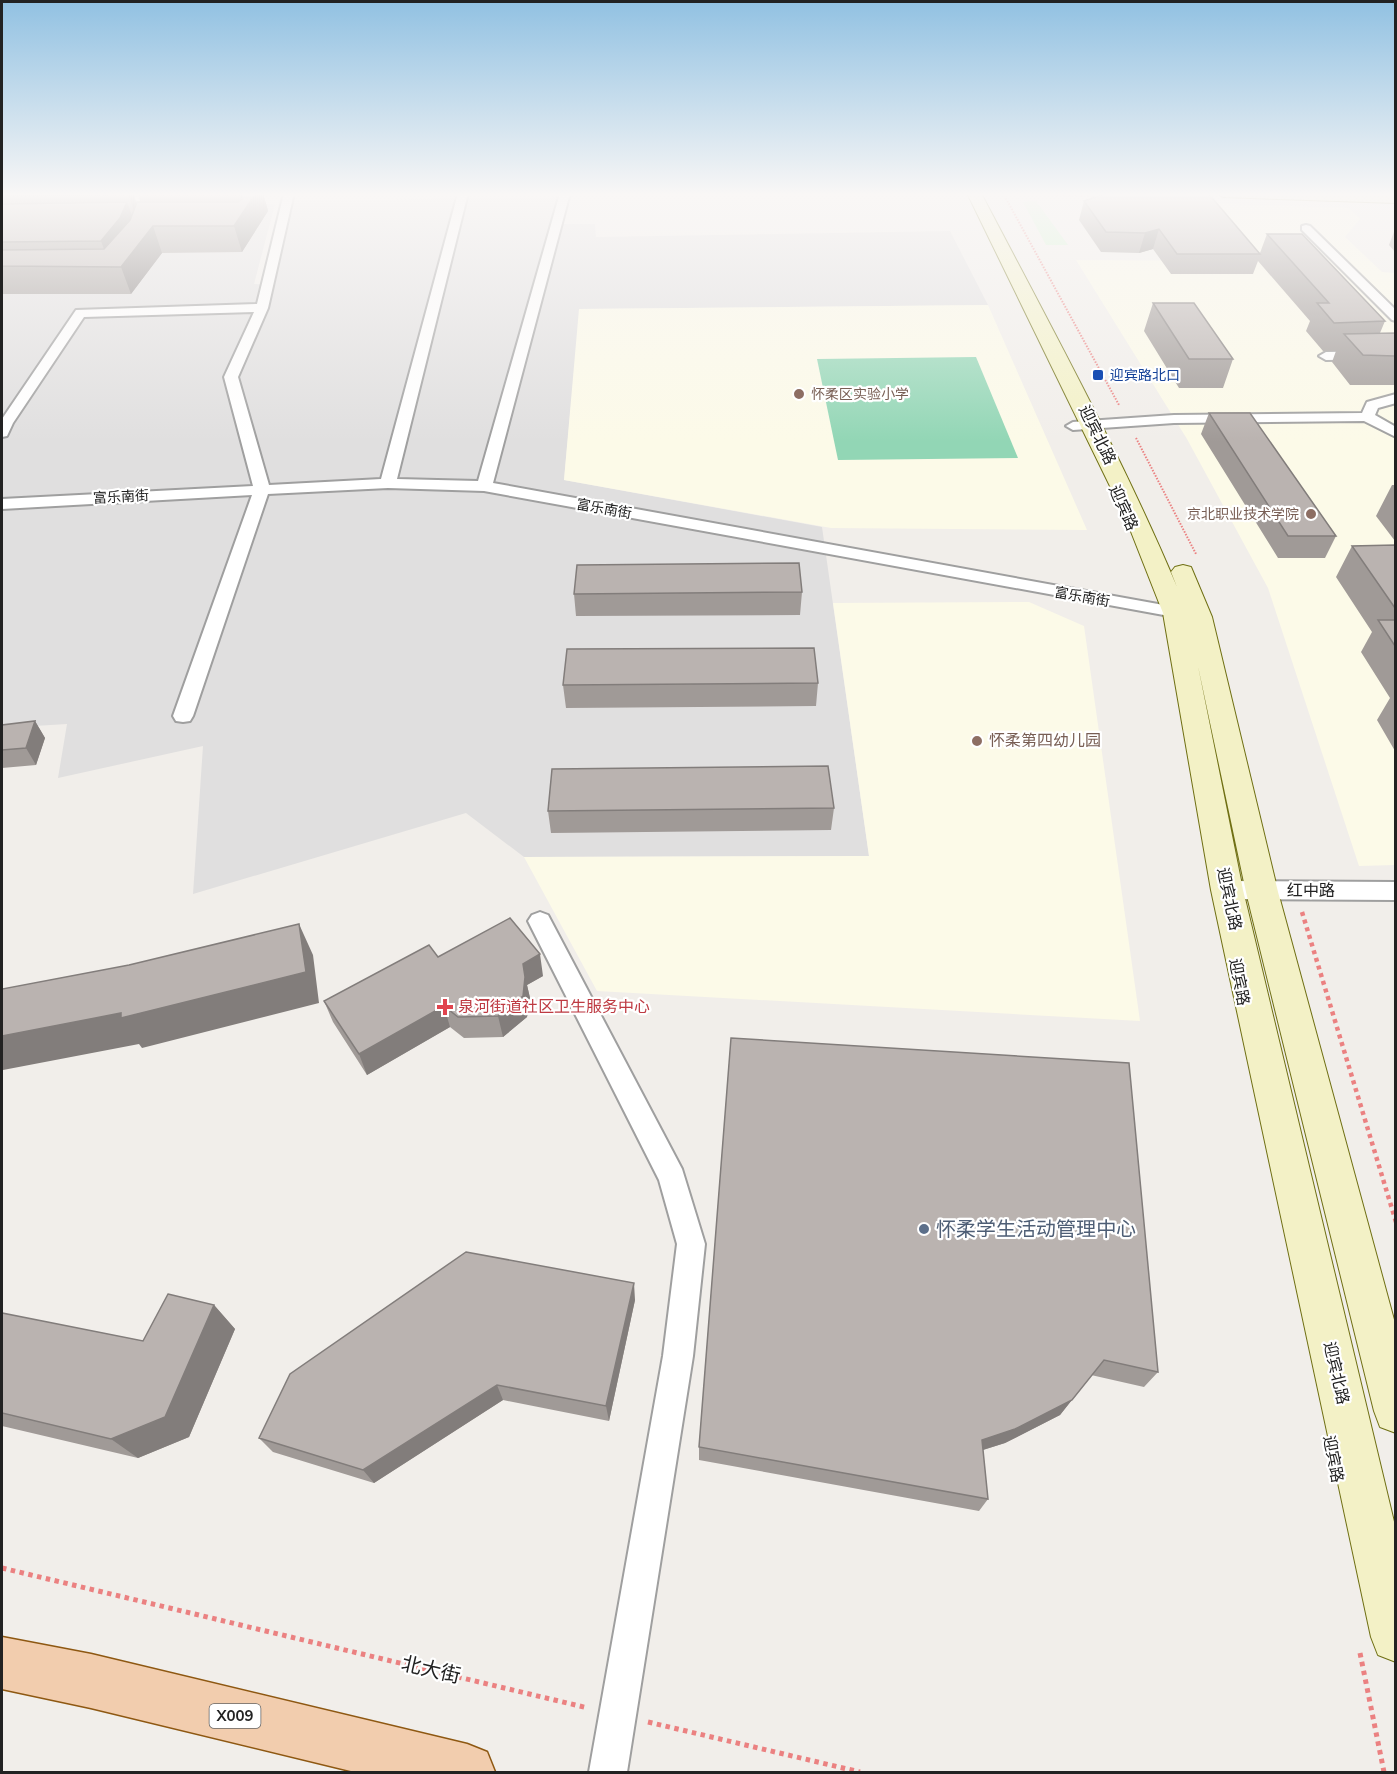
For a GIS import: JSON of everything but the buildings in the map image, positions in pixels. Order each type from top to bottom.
[{"type":"main road","name":"迎宾北路","points":[[1016,276],[1187,615],[1262,892],[1395,1412]]},
{"type":"main road","name":"迎宾北路","points":[[1025,276],[1091,425]]},
{"type":"main road","name":"迎宾北路","points":[[1187,615],[1227,890],[1395,1637]]},
{"type":"main road","name":"X009","points":[[2,1663],[91,1681],[467,1773]]},
{"type":"street","points":[[183,716],[262,489],[231,376],[262,308],[269,276]]},
{"type":"street","points":[[388,483],[442,276]]},
{"type":"street","points":[[484,486],[542,276]]},
{"type":"street","points":[[1354,276],[1395,317]]},
{"type":"street","points":[[2,433],[12,413],[80,313],[262,308]]},
{"type":"street","points":[[1326,356],[1395,355]]},
{"type":"street","points":[[1367,417],[1372,405],[1395,399]]},
{"type":"street","points":[[1091,425],[1174,419],[1367,417],[1395,433]]},
{"type":"street","name":"富乐南街","points":[[2,504],[388,483],[484,486],[1187,615]]},
{"type":"street","name":"红中路","points":[[1227,890],[1395,891]]},
{"type":"street","points":[[540,921],[672,1178],[691,1244],[678,1356],[608,1773]]},
{"type":"path","name":"北大街","points":[[2,1568],[860,1773]]},
{"type":"path","points":[[1359,1647],[1384,1773]]},
{"type":"shaded area","points":[[2,276],[256,276],[254,284],[275,285],[277,276],[973,276],[988,305],[580,309],[564,480],[822,527],[869,856],[524,857],[466,813],[193,894],[203,746],[58,778],[67,724],[2,728]]},
{"type":"shaded area","name":"京北职业技术学院","points":[[1086,276],[1395,276],[1395,865],[1359,866],[1268,588],[1187,439]]},
{"type":"shaded area","name":"怀柔区实验小学","points":[[988,305],[1087,530],[831,528],[564,480],[579,309]]},
{"type":"shaded area","name":"怀柔第四幼儿园","points":[[1029,602],[1084,626],[1140,1021],[597,991],[524,857],[869,856],[833,603]]},
{"type":"green space","points":[[976,357],[1018,458],[838,460],[817,359]]},
{"type":"place","name":"迎宾路北口","points":[[1098,375]]},
{"type":"place","name":"怀柔区实验小学","points":[[799,394]]},
{"type":"place","name":"京北职业技术学院","points":[[1311,514]]},
{"type":"place","name":"怀柔第四幼儿园","points":[[977,741]]},
{"type":"place","name":"泉河街道社区卫生服务中心","points":[[445,1007]]},
{"type":"place","name":"怀柔学生活动管理中心","points":[[924,1229]]}]
